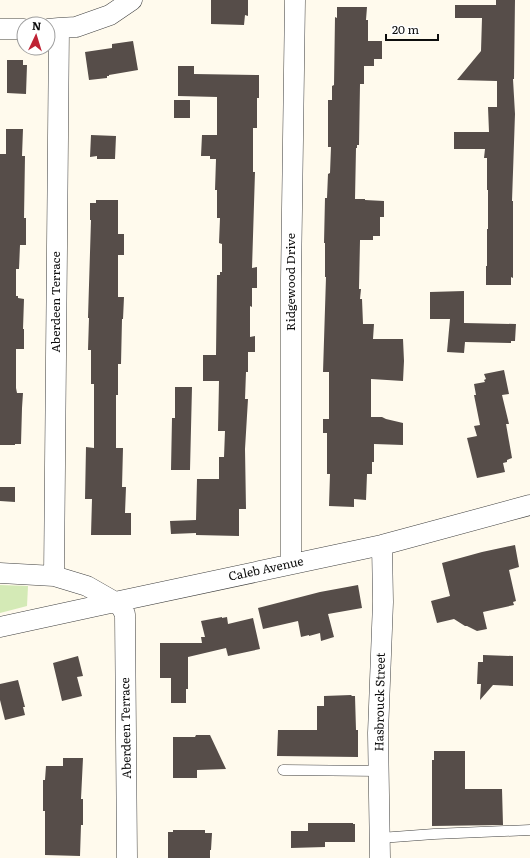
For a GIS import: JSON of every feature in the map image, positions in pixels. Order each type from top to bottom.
[{"type":"street","points":[[56,28],[76,26],[110,15],[132,0]]},
{"type":"street","name":"Ridgewood Drive","points":[[291,564],[291,279],[295,0]]},
{"type":"street","points":[[0,29],[16,29]]},
{"type":"street","name":"Aberdeen Terrace","points":[[53,56],[54,576]]},
{"type":"street","name":"Caleb Avenue","points":[[0,628],[382,545],[530,505]]},
{"type":"street","name":"Hasbrouck Street","points":[[380,858],[378,733],[383,602],[382,545]]},
{"type":"street","points":[[0,573],[54,576],[87,586],[116,602]]},
{"type":"street","name":"Aberdeen Terrace","points":[[116,602],[125,614],[127,858]]},
{"type":"lane","points":[[283,770],[379,771]]},
{"type":"lane","points":[[380,838],[530,830]]},
{"type":"green space","points":[[0,585],[28,586],[27,606],[0,613]]},
{"type":"building","points":[[211,0],[248,0],[248,16],[245,15],[244,25],[211,24]]},
{"type":"building","points":[[496,0],[515,0],[513,79],[515,114],[512,201],[513,278],[511,277],[511,285],[486,285],[488,190],[487,158],[484,158],[485,149],[454,149],[454,132],[489,132],[488,107],[497,107],[497,81],[457,80],[481,51],[482,18],[455,18],[455,5],[496,5]]},
{"type":"building","points":[[337,7],[367,7],[366,20],[368,20],[368,41],[382,41],[382,59],[374,59],[374,66],[364,66],[364,84],[360,84],[359,145],[357,145],[356,148],[355,199],[384,201],[384,217],[380,217],[380,236],[373,236],[373,240],[360,240],[359,289],[361,289],[360,299],[362,299],[363,324],[374,324],[373,339],[403,339],[404,361],[403,381],[371,379],[371,417],[382,417],[403,423],[403,445],[374,444],[372,474],[367,474],[366,500],[354,499],[354,507],[329,506],[330,474],[327,474],[327,433],[323,433],[323,419],[329,419],[329,372],[323,372],[326,277],[324,243],[325,198],[327,198],[328,174],[330,173],[331,147],[328,147],[328,100],[332,100],[332,86],[334,85],[335,17],[337,18]]},
{"type":"building","points":[[133,41],[138,70],[109,75],[107,78],[89,80],[85,52],[112,48],[112,44]]},
{"type":"building","points":[[7,60],[23,60],[23,65],[27,65],[26,94],[7,93]]},
{"type":"building","points":[[178,66],[194,66],[194,74],[259,75],[257,128],[253,128],[253,172],[255,172],[252,268],[257,267],[257,288],[252,288],[252,307],[250,306],[250,337],[255,336],[255,352],[248,352],[248,372],[246,372],[245,399],[248,399],[245,449],[246,509],[239,509],[239,536],[196,535],[196,533],[171,534],[170,521],[196,520],[197,479],[219,479],[219,457],[224,457],[225,431],[218,431],[219,381],[203,381],[203,355],[216,355],[217,275],[220,275],[220,272],[222,272],[222,244],[219,243],[220,218],[217,218],[217,190],[215,190],[216,159],[210,159],[210,156],[201,156],[202,135],[217,135],[217,97],[178,96]]},
{"type":"building","points":[[174,100],[190,100],[190,118],[174,118]]},
{"type":"building","points":[[6,129],[23,129],[22,156],[25,156],[24,218],[26,218],[26,245],[20,245],[19,269],[16,269],[16,296],[24,299],[24,349],[16,349],[16,388],[17,393],[23,393],[21,444],[15,445],[0,445],[0,154],[6,154]]},
{"type":"building","points":[[91,135],[116,136],[115,159],[97,159],[97,156],[90,157]]},
{"type":"building","points":[[96,200],[118,200],[118,234],[124,234],[124,255],[118,255],[118,297],[124,297],[121,364],[118,364],[118,395],[116,395],[116,448],[123,448],[122,487],[126,487],[125,513],[131,513],[131,535],[91,535],[92,499],[85,499],[86,447],[94,448],[94,384],[91,384],[91,350],[88,350],[88,318],[91,220],[90,203],[96,203]]},
{"type":"building","points":[[464,291],[464,323],[516,324],[515,341],[511,341],[511,343],[465,342],[464,353],[447,352],[450,319],[430,319],[430,292]]},
{"type":"building","points":[[504,370],[509,394],[502,395],[509,424],[506,424],[512,458],[503,463],[505,472],[477,478],[467,438],[477,436],[474,426],[480,425],[474,395],[476,395],[474,384],[485,382],[484,380],[486,379],[484,374]]},
{"type":"building","points":[[175,387],[192,387],[190,470],[171,470],[172,418],[175,418]]},
{"type":"building","points":[[0,487],[15,487],[15,502],[0,501]]},
{"type":"building","points":[[515,545],[519,567],[509,570],[516,601],[513,602],[514,605],[483,612],[487,629],[477,631],[454,619],[437,623],[431,601],[450,596],[442,563]]},
{"type":"building","points":[[358,585],[362,608],[328,614],[334,637],[321,641],[320,633],[301,637],[298,621],[263,629],[258,608],[320,592]]},
{"type":"building","points":[[227,617],[228,624],[253,618],[260,649],[228,656],[226,648],[188,657],[188,689],[186,689],[186,703],[171,703],[171,678],[160,678],[160,643],[202,643],[201,637],[205,637],[201,621]]},
{"type":"building","points":[[483,655],[513,656],[513,686],[493,685],[480,700],[481,684],[477,684],[478,662],[483,662]]},
{"type":"building","points":[[78,656],[83,676],[77,677],[82,696],[62,701],[53,663]]},
{"type":"building","points":[[18,680],[25,707],[23,707],[25,715],[5,720],[0,700],[0,684]]},
{"type":"building","points":[[324,696],[355,696],[356,730],[358,730],[358,757],[277,756],[278,730],[317,730],[317,706],[324,706]]},
{"type":"building","points":[[196,735],[210,735],[226,769],[197,770],[197,778],[173,778],[173,737],[195,737]]},
{"type":"building","points":[[434,751],[465,751],[465,789],[502,789],[503,825],[432,826],[432,760],[434,760]]},
{"type":"building","points":[[63,758],[83,758],[81,799],[83,799],[83,825],[81,825],[80,856],[45,855],[43,780],[45,780],[46,766],[63,766]]},
{"type":"building","points":[[308,823],[353,823],[355,824],[355,842],[325,842],[325,847],[291,848],[291,831],[308,831]]},
{"type":"building","points":[[173,830],[205,830],[205,833],[212,833],[210,858],[168,858],[168,832],[173,832]]}]
